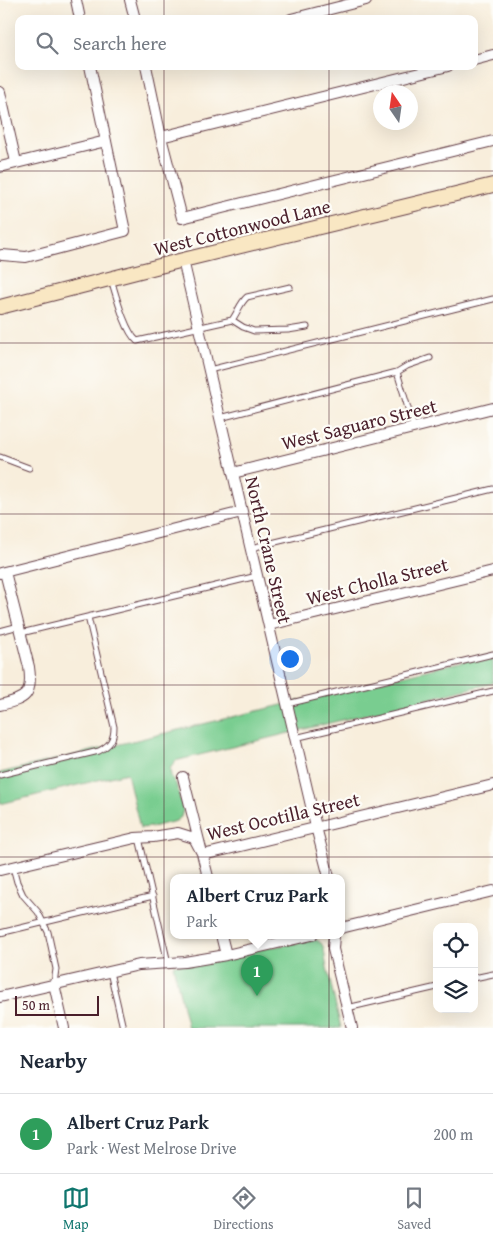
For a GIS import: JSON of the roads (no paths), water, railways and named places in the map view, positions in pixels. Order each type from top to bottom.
[{"type":"main road","name":"West Cottonwood Lane","points":[[0,307],[183,260],[493,185]]},
{"type":"street","points":[[76,0],[79,15]]},
{"type":"street","points":[[130,0],[134,15]]},
{"type":"street","points":[[306,15],[364,0]]},
{"type":"street","points":[[478,59],[493,55]]},
{"type":"street","points":[[2,255],[26,257],[125,231],[91,70]]},
{"type":"street","points":[[147,70],[161,137],[182,218],[493,141]]},
{"type":"street","points":[[161,137],[432,70]]},
{"type":"street","points":[[0,92],[16,162]]},
{"type":"street","points":[[0,167],[106,141]]},
{"type":"street","name":"North Crane Street","points":[[183,260],[328,874]]},
{"type":"street","name":"West Saguaro Street","points":[[233,473],[493,408]]},
{"type":"street","points":[[0,705],[18,700],[26,694],[30,686],[29,666],[2,573],[242,512]]},
{"type":"street","name":"West Cholla Street","points":[[269,625],[493,571]]},
{"type":"street","points":[[183,777],[207,874]]},
{"type":"street","name":"West Ocotilla Street","points":[[0,870],[139,838],[178,833],[194,838],[203,854],[493,785]]},
{"type":"street","points":[[345,927],[493,891]]},
{"type":"street","points":[[223,939],[226,955]]},
{"type":"street","points":[[0,997],[139,965],[185,962],[226,955],[295,939]]},
{"type":"street","points":[[334,939],[333,949],[352,1028]]},
{"type":"street","points":[[54,984],[64,1028]]},
{"type":"lane","points":[[111,279],[122,315],[134,338],[138,340],[232,320],[242,301],[247,297],[290,287]]},
{"type":"lane","points":[[208,370],[493,299]]},
{"type":"lane","points":[[232,320],[254,331],[288,330],[307,327]]},
{"type":"lane","points":[[220,418],[397,372],[407,366],[430,358]]},
{"type":"lane","points":[[397,372],[414,428]]},
{"type":"lane","points":[[0,457],[29,468]]},
{"type":"lane","points":[[250,548],[493,489]]},
{"type":"lane","points":[[0,631],[19,630],[88,617],[257,576]]},
{"type":"lane","points":[[0,775],[99,751],[111,741],[114,735],[114,726],[88,617]]},
{"type":"lane","points":[[287,704],[493,654]]},
{"type":"lane","points":[[295,738],[493,691]]},
{"type":"lane","points":[[139,838],[168,963]]},
{"type":"lane","points":[[13,867],[23,895],[38,912],[48,932],[56,969],[54,984]]},
{"type":"lane","points":[[0,933],[153,896]]},
{"type":"lane","points":[[110,971],[123,1028]]},
{"type":"lane","points":[[478,977],[493,974]]},
{"type":"lane","points":[[347,1008],[433,988]]},
{"type":"place","name":"Albert Cruz Park","points":[[257,996]]}]
